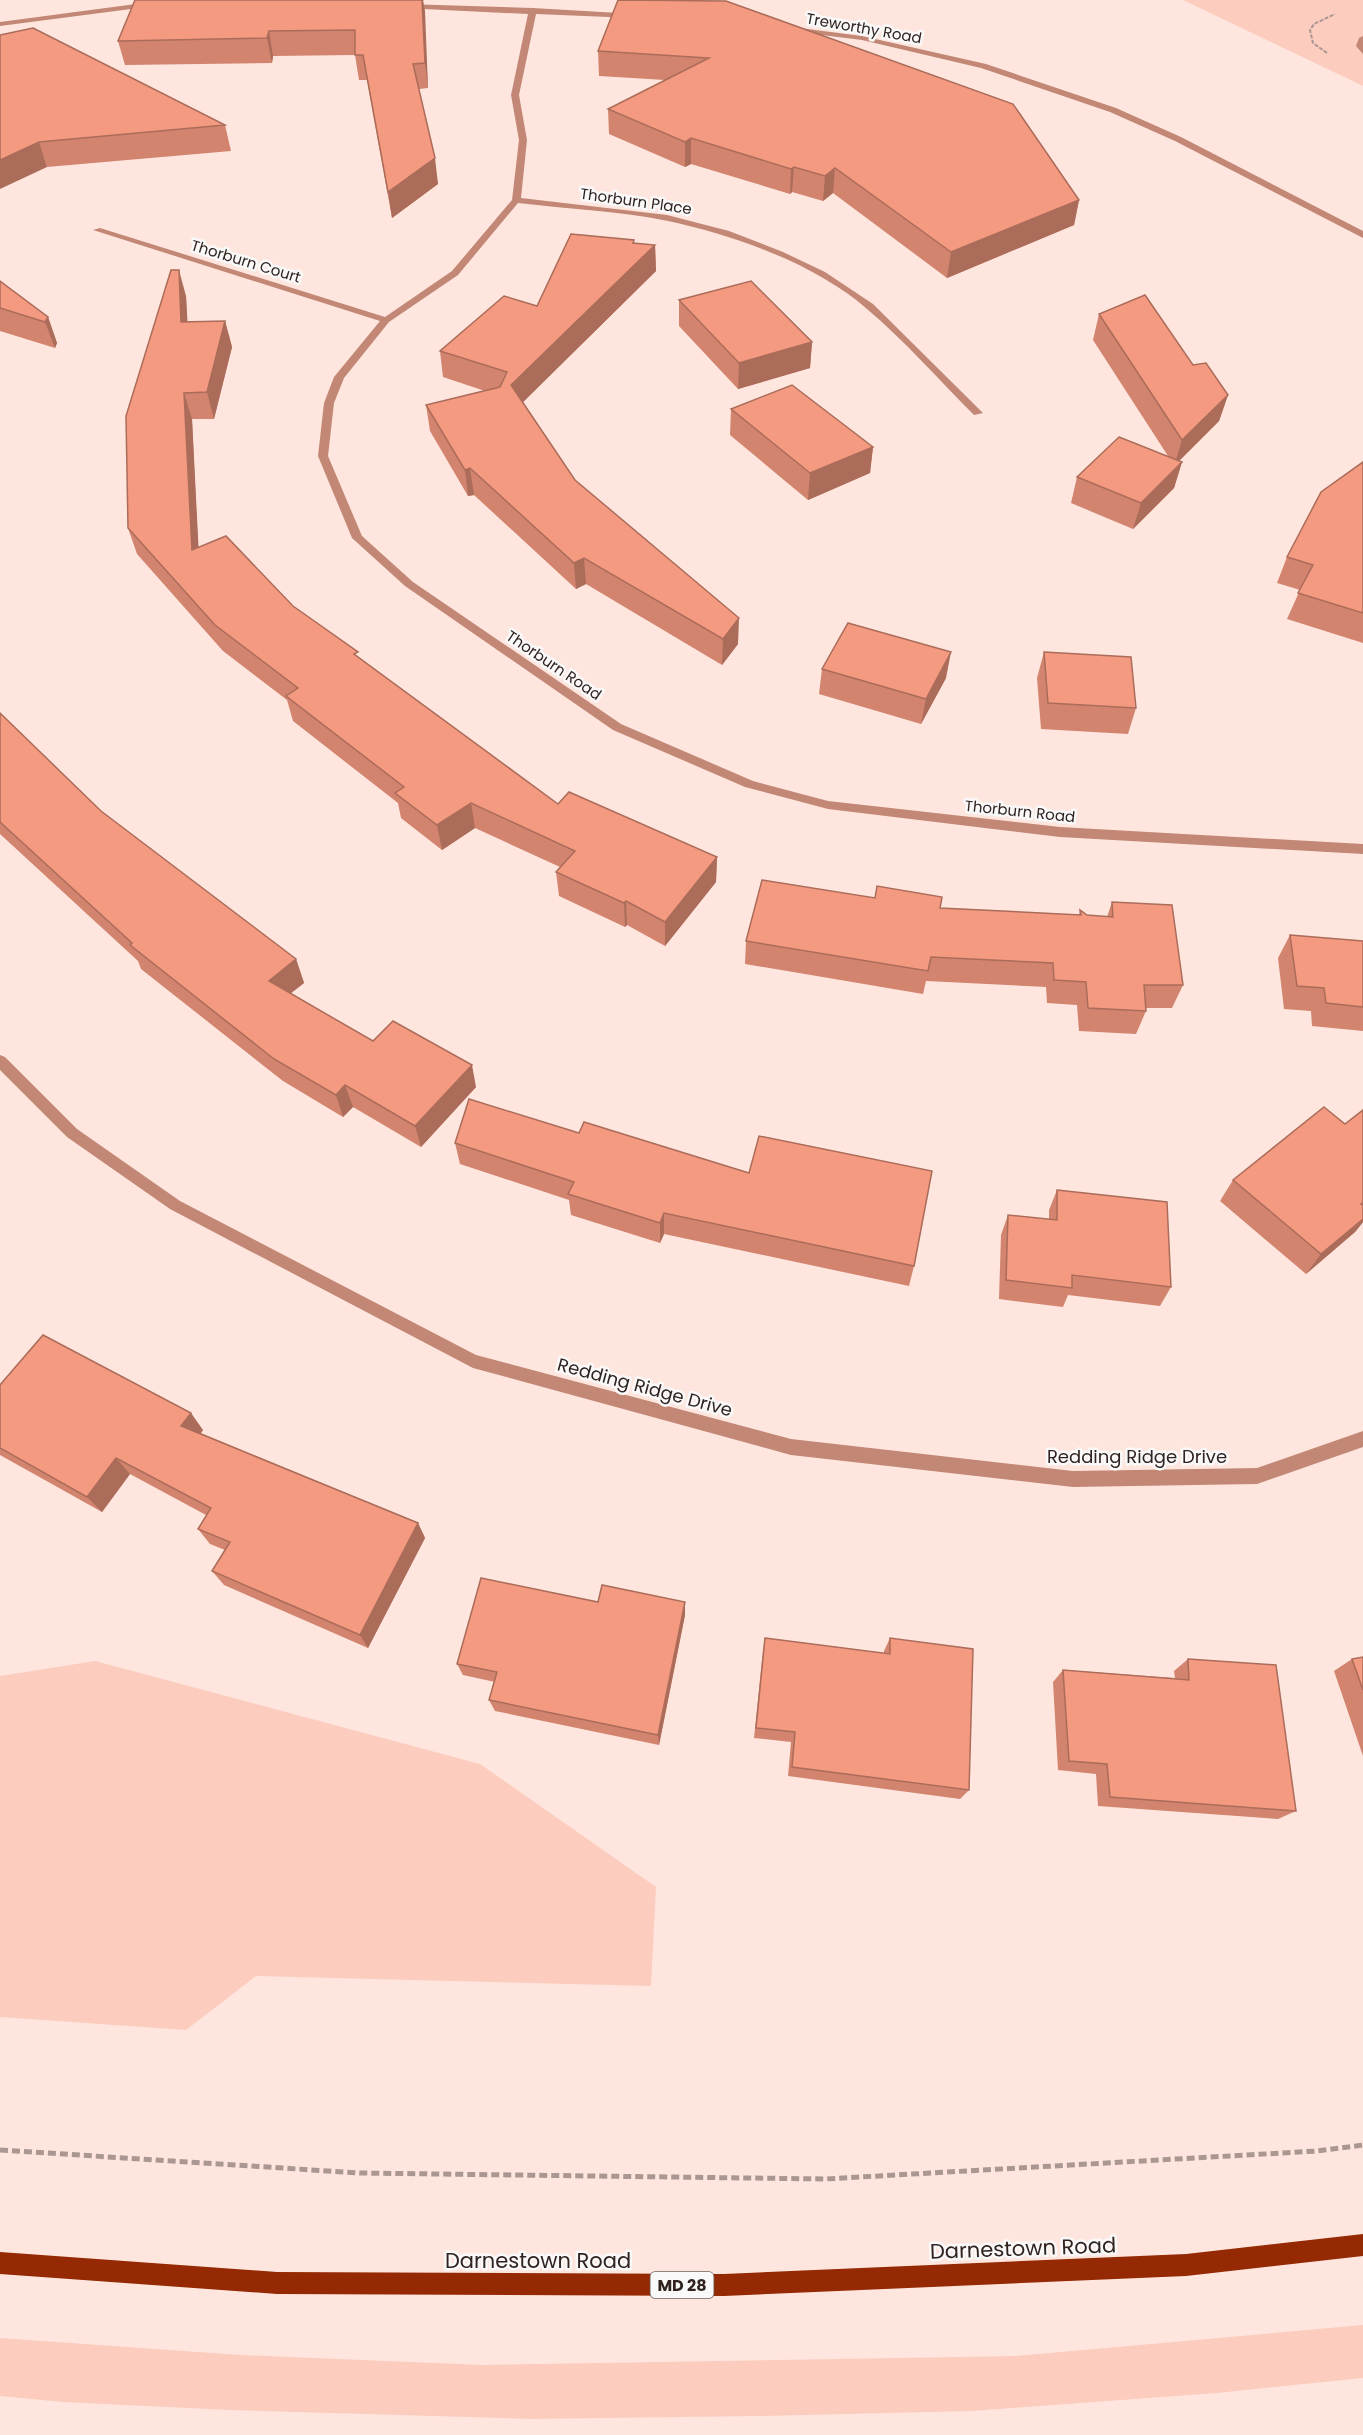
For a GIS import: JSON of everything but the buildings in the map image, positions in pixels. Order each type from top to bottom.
[{"type":"main road","name":"Darnestown Road","points":[[0,2263],[277,2283],[724,2285],[1186,2265],[1363,2245]]},
{"type":"street","points":[[0,24],[85,9],[160,3]]},
{"type":"street","points":[[393,6],[639,16]]},
{"type":"street","points":[[516,200],[523,140],[515,95],[533,10]]},
{"type":"street","name":"Treworthy Road","points":[[780,27],[862,38],[983,66],[1113,110],[1178,139],[1363,235]]},
{"type":"street","points":[[1363,38],[1360,46],[1363,52]]},
{"type":"street","name":"Thorburn Road","points":[[516,200],[455,273],[386,320],[339,377],[329,403],[323,456],[357,538],[409,584],[617,727],[748,784],[828,805],[1060,832],[1363,849]]},
{"type":"street","name":"Thorburn Place","points":[[516,200],[667,218],[726,233],[780,254],[822,274],[870,306],[978,412]]},
{"type":"street","name":"Thorburn Court","points":[[97,230],[386,320]]},
{"type":"street","name":"Redding Ridge Drive","points":[[0,1061],[72,1133],[175,1205],[473,1361],[791,1447],[1073,1479],[1257,1476],[1363,1439]]},
{"type":"path","points":[[0,2150],[360,2173],[825,2180],[1317,2151],[1363,2145]]},
{"type":"shaded area","points":[[1183,0],[1363,0],[1363,86]]},
{"type":"shaded area","points":[[95,1661],[480,1764],[656,1887],[651,1986],[256,1976],[186,2030],[0,2017],[0,1676]]},
{"type":"shaded area","points":[[1363,2325],[1363,2378],[1217,2393],[971,2411],[531,2419],[229,2410],[63,2402],[0,2396],[0,2338],[240,2355],[482,2365],[1016,2356]]}]
